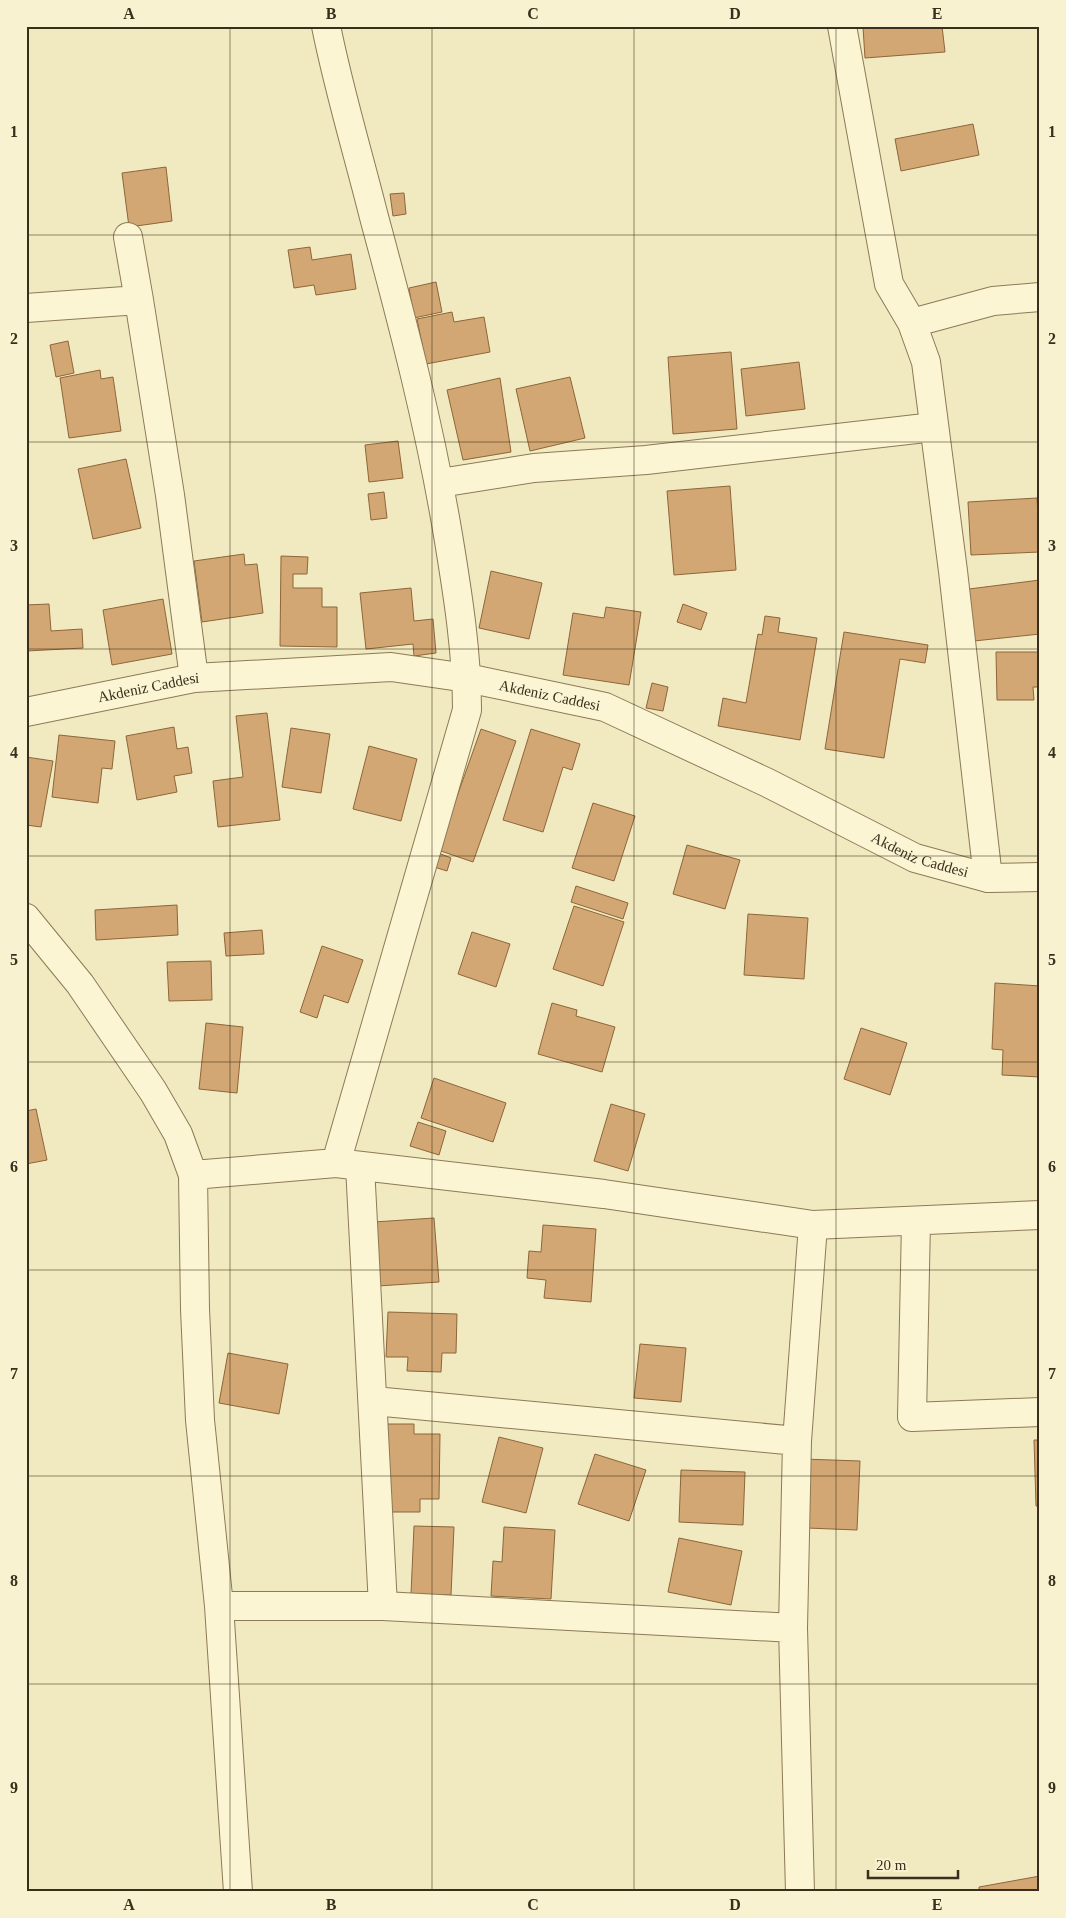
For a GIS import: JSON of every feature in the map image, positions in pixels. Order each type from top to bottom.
[{"type":"street","points":[[326,26],[339,90],[421,396],[440,483],[454,573],[467,678],[467,710],[348,1165],[374,1401],[383,1606]]},
{"type":"street","points":[[842,26],[889,284],[912,323],[926,362],[953,571],[988,878]]},
{"type":"street","points":[[128,237],[170,495],[194,678]]},
{"type":"street","points":[[912,323],[993,301],[1040,297]]},
{"type":"street","points":[[26,308],[139,300]]},
{"type":"street","points":[[440,483],[534,468],[646,460],[934,427]]},
{"type":"street","name":"Akdeniz Caddesi","points":[[26,712],[194,678],[391,667],[467,678],[605,708],[768,783],[916,858],[988,878],[1040,878]]},
{"type":"street","points":[[26,918],[80,984],[153,1091],[178,1134],[193,1174],[195,1309],[200,1420],[219,1606],[238,1892]]},
{"type":"street","points":[[193,1174],[348,1165],[604,1194],[812,1225],[1040,1215]]},
{"type":"street","points":[[916,1221],[912,1417],[1040,1412]]},
{"type":"street","points":[[800,1892],[792,1628],[797,1441],[812,1225]]},
{"type":"street","points":[[374,1401],[797,1441]]},
{"type":"street","points":[[219,1606],[383,1606],[792,1628]]},
{"type":"building","points":[[942,26],[945,52],[865,58],[863,27]]},
{"type":"building","points":[[973,124],[979,155],[901,171],[895,139]]},
{"type":"building","points":[[166,167],[172,221],[129,227],[122,173]]},
{"type":"building","points":[[404,193],[406,214],[393,216],[390,194]]},
{"type":"building","points":[[310,247],[312,260],[351,254],[356,289],[316,295],[314,285],[294,288],[288,250]]},
{"type":"building","points":[[436,282],[442,312],[414,318],[409,288]]},
{"type":"building","points":[[452,312],[454,322],[484,317],[490,352],[426,364],[417,319]]},
{"type":"building","points":[[68,341],[74,373],[56,377],[50,345]]},
{"type":"building","points":[[731,352],[737,429],[673,434],[668,357]]},
{"type":"building","points":[[799,362],[805,409],[746,416],[741,369]]},
{"type":"building","points":[[100,370],[101,379],[113,377],[121,431],[69,438],[60,378]]},
{"type":"building","points":[[570,377],[585,438],[530,451],[516,389]]},
{"type":"building","points":[[500,378],[511,452],[463,460],[447,390]]},
{"type":"building","points":[[398,441],[403,478],[369,482],[365,445]]},
{"type":"building","points":[[126,459],[141,528],[93,539],[78,469]]},
{"type":"building","points":[[730,486],[736,570],[674,575],[667,491]]},
{"type":"building","points":[[384,492],[387,518],[371,520],[368,494]]},
{"type":"building","points":[[1037,498],[1040,552],[971,555],[968,502]]},
{"type":"building","points":[[244,554],[245,565],[257,564],[263,613],[202,622],[194,561]]},
{"type":"building","points":[[281,556],[308,557],[307,574],[293,574],[293,588],[322,588],[322,607],[337,607],[337,647],[280,646]]},
{"type":"building","points":[[491,571],[542,583],[529,639],[479,628]]},
{"type":"building","points":[[1040,580],[1040,634],[974,641],[969,589]]},
{"type":"building","points":[[411,588],[414,621],[433,619],[436,653],[414,656],[413,644],[366,649],[360,593]]},
{"type":"building","points":[[163,599],[172,654],[112,665],[103,610]]},
{"type":"building","points":[[49,604],[51,631],[82,629],[83,648],[27,651],[26,605]]},
{"type":"building","points":[[683,604],[707,613],[701,630],[677,622]]},
{"type":"building","points":[[606,607],[641,612],[629,685],[563,675],[573,613],[604,618]]},
{"type":"building","points":[[765,616],[780,618],[778,632],[817,638],[800,740],[718,726],[723,698],[746,703],[758,634],[762,635]]},
{"type":"building","points":[[844,632],[928,645],[925,663],[900,659],[884,758],[825,749]]},
{"type":"building","points":[[996,652],[1040,652],[1040,687],[1033,687],[1034,700],[997,700]]},
{"type":"building","points":[[652,683],[668,687],[663,711],[646,708]]},
{"type":"building","points":[[267,713],[280,820],[218,827],[213,781],[243,777],[236,716]]},
{"type":"building","points":[[174,727],[177,749],[188,747],[192,773],[174,776],[177,792],[137,800],[126,736]]},
{"type":"building","points":[[291,728],[330,734],[321,793],[282,787]]},
{"type":"building","points":[[481,729],[516,741],[473,862],[438,850]]},
{"type":"building","points":[[531,729],[580,744],[572,770],[563,767],[543,832],[503,820]]},
{"type":"building","points":[[59,735],[115,741],[112,769],[102,768],[98,803],[52,797]]},
{"type":"building","points":[[369,746],[417,759],[401,821],[353,809]]},
{"type":"building","points":[[26,757],[53,761],[41,827],[26,825]]},
{"type":"building","points":[[593,803],[635,816],[614,881],[572,868]]},
{"type":"building","points":[[687,845],[740,860],[725,909],[673,894]]},
{"type":"building","points":[[436,852],[451,858],[447,871],[431,866]]},
{"type":"building","points":[[576,886],[628,903],[623,919],[571,902]]},
{"type":"building","points":[[177,905],[178,935],[96,940],[95,910]]},
{"type":"building","points":[[574,906],[624,922],[603,986],[553,969]]},
{"type":"building","points":[[748,914],[808,918],[804,979],[744,975]]},
{"type":"building","points":[[262,930],[264,954],[226,956],[224,933]]},
{"type":"building","points":[[472,932],[510,944],[496,987],[458,974]]},
{"type":"building","points":[[322,946],[363,960],[348,1003],[324,995],[317,1018],[300,1012]]},
{"type":"building","points":[[211,961],[212,1000],[169,1001],[167,962]]},
{"type":"building","points":[[995,983],[1040,986],[1040,1077],[1002,1075],[1003,1050],[992,1049]]},
{"type":"building","points":[[552,1003],[577,1010],[576,1016],[615,1027],[602,1072],[538,1054]]},
{"type":"building","points":[[206,1023],[243,1027],[237,1093],[199,1089]]},
{"type":"building","points":[[861,1028],[907,1043],[890,1095],[844,1079]]},
{"type":"building","points":[[434,1078],[506,1103],[493,1142],[421,1118]]},
{"type":"building","points":[[611,1104],[645,1114],[628,1171],[594,1161]]},
{"type":"building","points":[[36,1109],[47,1160],[26,1164],[26,1111]]},
{"type":"building","points":[[418,1122],[446,1131],[439,1155],[410,1146]]},
{"type":"building","points":[[434,1218],[439,1282],[378,1286],[374,1222]]},
{"type":"building","points":[[543,1225],[596,1229],[591,1302],[544,1298],[546,1280],[527,1278],[529,1251],[541,1252]]},
{"type":"building","points":[[388,1312],[457,1314],[456,1353],[442,1353],[441,1372],[407,1371],[408,1357],[386,1357]]},
{"type":"building","points":[[640,1344],[686,1348],[681,1402],[634,1398]]},
{"type":"building","points":[[228,1353],[288,1364],[279,1414],[219,1403]]},
{"type":"building","points":[[387,1424],[414,1424],[414,1434],[440,1434],[439,1499],[420,1499],[420,1512],[385,1512]]},
{"type":"building","points":[[499,1437],[543,1448],[526,1513],[482,1502]]},
{"type":"building","points":[[1034,1440],[1040,1440],[1040,1506],[1036,1506]]},
{"type":"building","points":[[595,1454],[646,1470],[629,1521],[578,1504]]},
{"type":"building","points":[[803,1459],[860,1461],[857,1530],[807,1528]]},
{"type":"building","points":[[681,1470],[745,1472],[743,1525],[679,1522]]},
{"type":"building","points":[[414,1526],[454,1527],[451,1595],[411,1594]]},
{"type":"building","points":[[504,1527],[555,1530],[551,1599],[491,1596],[493,1561],[502,1562]]},
{"type":"building","points":[[679,1538],[742,1551],[731,1605],[668,1592]]},
{"type":"building","points":[[1040,1876],[1040,1892],[979,1892],[979,1887]]}]
